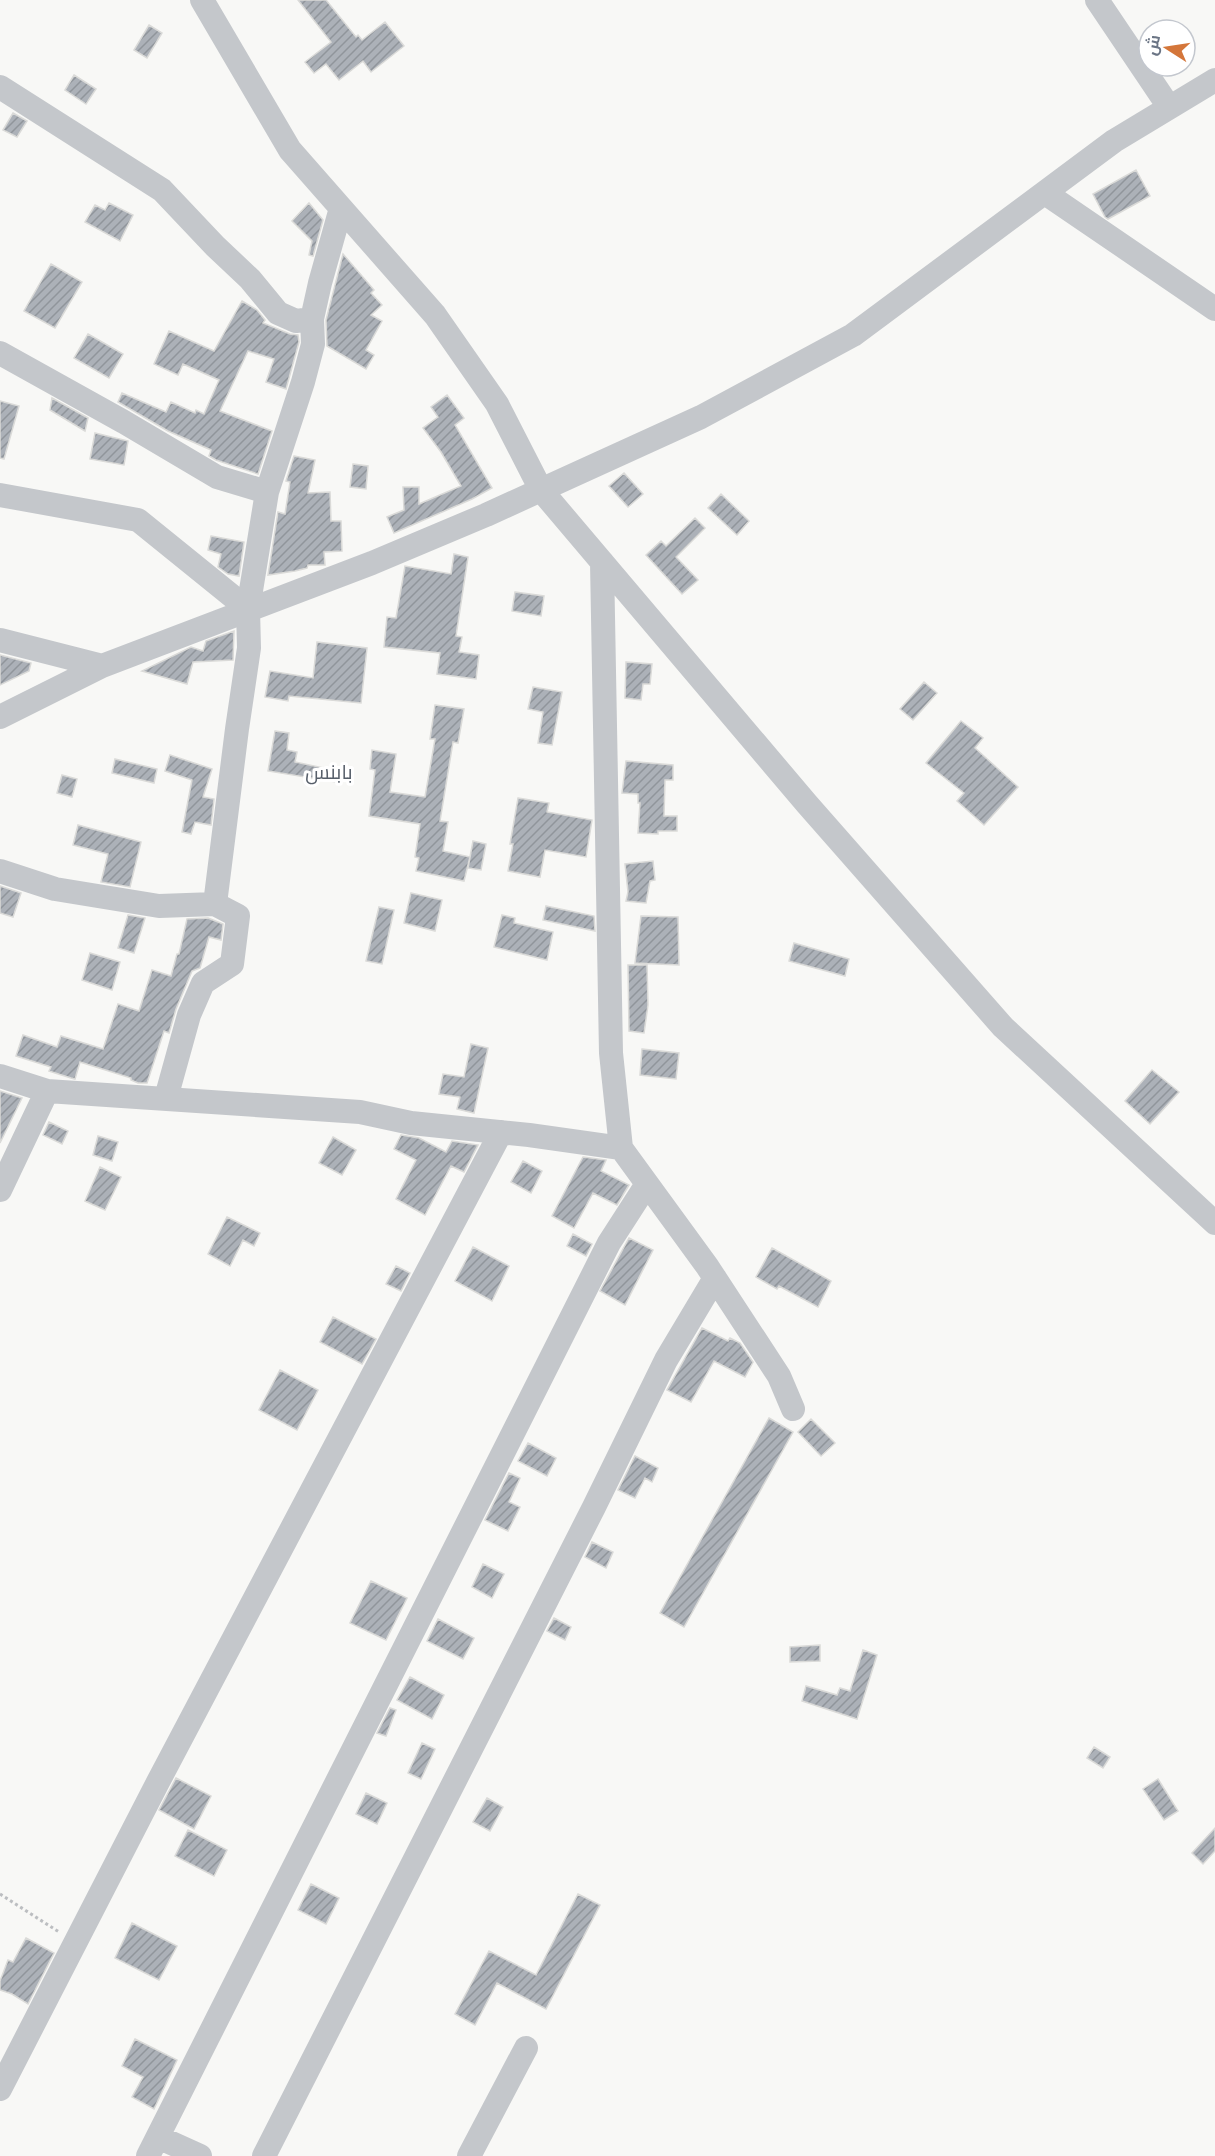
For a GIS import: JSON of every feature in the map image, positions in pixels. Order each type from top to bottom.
[{"type":"street","points":[[202,0],[290,150],[435,315],[496,404],[542,490],[807,804],[1003,1027],[1215,1223]]},
{"type":"street","points":[[1097,0],[1169,108]]},
{"type":"street","points":[[0,717],[102,666],[372,563],[542,490],[702,417],[853,335],[1114,141],[1215,80]]},
{"type":"street","points":[[0,87],[162,190],[250,279],[278,313],[296,321],[312,319]]},
{"type":"street","points":[[1045,193],[1215,309]]},
{"type":"street","points":[[215,904],[249,648],[248,609],[267,492],[303,382],[312,344],[312,319],[341,208]]},
{"type":"street","points":[[0,353],[217,477],[267,492]]},
{"type":"street","points":[[0,495],[138,520],[248,609]]},
{"type":"street","points":[[602,562],[612,1053],[621,1148],[715,1278],[779,1376],[793,1409]]},
{"type":"street","points":[[0,640],[102,666]]},
{"type":"street","points":[[0,871],[56,889],[159,906],[215,904],[238,916],[232,964],[202,983],[189,1015],[166,1098]]},
{"type":"street","points":[[0,1076],[47,1091],[360,1112],[411,1123],[621,1148]]},
{"type":"street","points":[[0,1190],[47,1091]]},
{"type":"street","points":[[0,2089],[501,1132]]},
{"type":"street","points":[[200,2156],[153,2146],[609,1243],[647,1184]]},
{"type":"street","points":[[264,2156],[594,1507],[666,1360],[715,1278]]},
{"type":"street","points":[[469,2156],[526,2048]]},
{"type":"path","points":[[0,1894],[75,1943]]},
{"type":"building","points":[[298,0],[326,0],[356,37],[358,35],[362,40],[385,22],[404,46],[371,72],[363,61],[339,80],[326,64],[314,73],[305,62],[331,42]]},
{"type":"building","points":[[149,25],[162,33],[147,58],[134,50]]},
{"type":"building","points":[[74,75],[96,89],[86,104],[65,90]]},
{"type":"building","points":[[13,113],[27,121],[17,137],[3,130]]},
{"type":"building","points":[[1136,170],[1150,196],[1108,219],[1093,194]]},
{"type":"building","points":[[109,203],[133,215],[120,241],[85,222],[95,205],[105,210]]},
{"type":"building","points":[[309,203],[323,220],[313,256],[309,255],[312,241],[292,221]]},
{"type":"building","points":[[343,254],[374,290],[371,293],[382,305],[371,315],[382,321],[366,350],[374,355],[366,369],[327,346],[326,320]]},
{"type":"building","points":[[51,264],[82,282],[55,328],[24,311]]},
{"type":"building","points":[[242,301],[257,310],[265,320],[263,323],[298,335],[299,342],[286,389],[266,382],[274,359],[248,351],[220,411],[272,431],[258,474],[216,460],[209,456],[211,450],[168,431],[118,402],[122,393],[166,412],[171,402],[195,413],[196,410],[204,414],[219,380],[183,364],[178,375],[154,364],[169,331],[214,351]]},
{"type":"building","points":[[88,334],[123,354],[109,378],[74,358]]},
{"type":"building","points":[[447,395],[464,418],[455,425],[492,488],[394,533],[387,517],[404,510],[403,487],[419,487],[419,504],[461,486],[441,452],[423,428],[438,417],[431,407]]},
{"type":"building","points":[[52,398],[88,418],[85,431],[50,410]]},
{"type":"building","points":[[0,401],[19,406],[4,459],[0,458]]},
{"type":"building","points":[[95,433],[128,441],[124,465],[90,459]]},
{"type":"building","points":[[294,456],[315,460],[308,493],[330,492],[331,521],[341,521],[342,551],[324,552],[325,565],[308,565],[307,568],[295,571],[268,575],[278,512],[285,514],[290,482],[286,481]]},
{"type":"building","points":[[353,464],[368,466],[366,489],[350,487]]},
{"type":"building","points":[[624,473],[643,494],[628,507],[609,486]]},
{"type":"building","points":[[721,494],[749,521],[737,535],[708,508]]},
{"type":"building","points":[[695,518],[705,528],[676,557],[698,580],[682,594],[646,555],[661,541],[666,546]]},
{"type":"building","points":[[211,536],[244,542],[239,576],[228,574],[218,567],[221,554],[208,550]]},
{"type":"building","points":[[454,554],[468,557],[456,636],[462,637],[459,652],[479,655],[476,679],[437,674],[440,653],[384,647],[387,617],[396,618],[405,566],[451,574]]},
{"type":"building","points":[[515,592],[544,596],[541,616],[512,611]]},
{"type":"building","points":[[234,631],[233,660],[193,662],[187,684],[142,671],[191,647],[203,651],[206,641]]},
{"type":"building","points":[[317,642],[367,648],[361,703],[289,696],[288,701],[265,697],[270,671],[313,678]]},
{"type":"building","points":[[0,655],[31,663],[29,671],[0,685]]},
{"type":"building","points":[[626,662],[652,664],[650,684],[643,684],[641,700],[625,698]]},
{"type":"building","points":[[924,682],[937,693],[913,720],[900,709]]},
{"type":"building","points":[[533,687],[562,692],[552,745],[538,743],[543,712],[528,709]]},
{"type":"building","points":[[435,705],[464,709],[458,743],[453,742],[440,821],[448,822],[443,851],[470,857],[464,881],[416,871],[419,858],[415,857],[420,824],[369,816],[375,770],[370,769],[372,750],[396,754],[390,792],[425,797],[435,739],[430,739]]},
{"type":"building","points":[[961,721],[983,738],[975,748],[1018,787],[984,825],[957,801],[964,793],[926,763]]},
{"type":"building","points":[[275,731],[289,733],[287,750],[297,752],[295,762],[338,771],[336,782],[268,771]]},
{"type":"building","points":[[170,755],[212,769],[203,797],[214,799],[211,825],[195,822],[191,834],[182,832],[192,780],[165,771]]},
{"type":"building","points":[[115,759],[157,769],[154,783],[112,773]]},
{"type":"building","points":[[626,761],[673,765],[673,780],[665,780],[664,816],[677,816],[677,831],[658,831],[658,834],[638,833],[640,803],[638,803],[638,794],[622,793]]},
{"type":"building","points":[[62,775],[77,779],[72,797],[57,793]]},
{"type":"building","points":[[518,798],[549,803],[547,812],[592,820],[586,857],[545,850],[540,877],[508,871]]},
{"type":"building","points":[[78,825],[141,842],[130,887],[101,882],[108,854],[73,845]]},
{"type":"building","points":[[473,841],[486,844],[481,870],[468,868]]},
{"type":"building","points":[[653,861],[655,880],[650,881],[646,903],[626,901],[628,892],[625,864]]},
{"type":"building","points":[[0,886],[21,893],[13,917],[0,913]]},
{"type":"building","points":[[411,893],[442,900],[435,931],[404,923]]},
{"type":"building","points":[[546,906],[594,916],[595,931],[543,920]]},
{"type":"building","points":[[379,907],[394,910],[382,964],[366,961]]},
{"type":"building","points":[[128,915],[145,918],[134,953],[118,948]]},
{"type":"building","points":[[502,915],[515,918],[514,923],[553,932],[547,960],[494,947]]},
{"type":"building","points":[[641,916],[678,917],[679,965],[635,963]]},
{"type":"building","points":[[208,918],[223,924],[221,940],[209,937],[200,968],[192,971],[169,1033],[164,1031],[147,1083],[138,1083],[131,1078],[80,1062],[75,1079],[49,1071],[51,1067],[16,1056],[23,1035],[57,1047],[61,1036],[103,1049],[118,1004],[139,1011],[152,970],[171,976],[187,919]]},
{"type":"building","points":[[794,943],[849,959],[845,976],[789,961]]},
{"type":"building","points":[[90,953],[120,962],[112,990],[82,980]]},
{"type":"building","points":[[628,965],[647,965],[648,1005],[644,1033],[629,1031]]},
{"type":"building","points":[[471,1044],[488,1048],[474,1113],[457,1109],[460,1097],[439,1094],[443,1074],[464,1077]]},
{"type":"building","points":[[642,1049],[679,1053],[676,1079],[640,1075]]},
{"type":"building","points":[[1152,1070],[1179,1092],[1150,1124],[1125,1101]]},
{"type":"building","points":[[0,1091],[22,1098],[0,1143]]},
{"type":"building","points":[[49,1122],[68,1131],[62,1144],[43,1135]]},
{"type":"building","points":[[401,1135],[419,1138],[446,1152],[452,1141],[478,1145],[464,1172],[451,1166],[425,1215],[396,1199],[416,1160],[394,1149]]},
{"type":"building","points":[[98,1136],[118,1142],[112,1161],[93,1155]]},
{"type":"building","points":[[333,1137],[356,1150],[342,1175],[319,1163]]},
{"type":"building","points":[[583,1157],[606,1160],[601,1171],[629,1185],[617,1205],[593,1193],[574,1228],[552,1216]]},
{"type":"building","points":[[523,1161],[542,1171],[531,1193],[511,1182]]},
{"type":"building","points":[[100,1167],[121,1177],[105,1210],[85,1201]]},
{"type":"building","points":[[227,1217],[260,1233],[254,1246],[243,1240],[230,1266],[208,1254]]},
{"type":"building","points":[[573,1234],[592,1244],[586,1256],[567,1246]]},
{"type":"building","points":[[629,1238],[653,1250],[625,1305],[600,1291]]},
{"type":"building","points":[[473,1247],[509,1266],[492,1301],[455,1281]]},
{"type":"building","points":[[772,1248],[831,1281],[818,1307],[779,1286],[777,1289],[756,1277]]},
{"type":"building","points":[[396,1266],[410,1273],[401,1291],[386,1284]]},
{"type":"building","points":[[333,1317],[376,1339],[362,1364],[320,1342]]},
{"type":"building","points":[[702,1328],[728,1341],[730,1338],[740,1343],[753,1362],[745,1377],[714,1361],[691,1402],[667,1390]]},
{"type":"building","points":[[280,1370],[318,1390],[297,1430],[259,1410]]},
{"type":"building","points":[[769,1418],[793,1432],[684,1627],[660,1613]]},
{"type":"building","points":[[811,1419],[835,1443],[821,1456],[798,1432]]},
{"type":"building","points":[[528,1443],[556,1458],[547,1476],[518,1461]]},
{"type":"building","points":[[635,1456],[658,1468],[652,1482],[645,1478],[635,1498],[618,1490]]},
{"type":"building","points":[[509,1473],[520,1478],[509,1502],[520,1507],[508,1531],[485,1520]]},
{"type":"building","points":[[592,1542],[613,1552],[606,1568],[585,1557]]},
{"type":"building","points":[[483,1564],[504,1574],[492,1598],[472,1587]]},
{"type":"building","points":[[371,1581],[407,1598],[386,1640],[350,1623]]},
{"type":"building","points":[[554,1618],[571,1627],[565,1640],[547,1631]]},
{"type":"building","points":[[438,1619],[474,1638],[463,1659],[427,1641]]},
{"type":"building","points":[[820,1645],[820,1661],[790,1662],[790,1647]]},
{"type":"building","points":[[863,1650],[877,1655],[857,1719],[802,1701],[806,1686],[837,1695],[840,1688],[850,1691]]},
{"type":"building","points":[[410,1677],[444,1695],[432,1719],[397,1700]]},
{"type":"building","points":[[390,1708],[396,1710],[386,1736],[377,1733]]},
{"type":"building","points":[[422,1743],[435,1749],[421,1779],[408,1773]]},
{"type":"building","points":[[1094,1747],[1110,1757],[1103,1768],[1087,1758]]},
{"type":"building","points":[[176,1778],[211,1796],[194,1829],[159,1810]]},
{"type":"building","points":[[1158,1779],[1178,1811],[1164,1820],[1143,1789]]},
{"type":"building","points":[[366,1793],[387,1803],[377,1824],[356,1814]]},
{"type":"building","points":[[487,1798],[503,1807],[490,1831],[473,1822]]},
{"type":"building","points":[[1215,1828],[1215,1851],[1203,1864],[1192,1853]]},
{"type":"building","points":[[188,1830],[227,1850],[214,1876],[175,1856]]},
{"type":"building","points":[[311,1884],[339,1898],[326,1924],[298,1910]]},
{"type":"building","points":[[578,1894],[600,1905],[546,2009],[497,1983],[475,2025],[455,2014],[489,1951],[536,1975]]},
{"type":"building","points":[[132,1923],[177,1946],[159,1980],[115,1958]]},
{"type":"building","points":[[26,1938],[54,1953],[28,2004],[0,1990],[0,1981],[8,1960],[13,1962]]},
{"type":"building","points":[[135,2039],[177,2060],[154,2109],[132,2097],[143,2077],[122,2066]]},
{"type":"district","name":"بابنس","points":[[329,772]]}]
